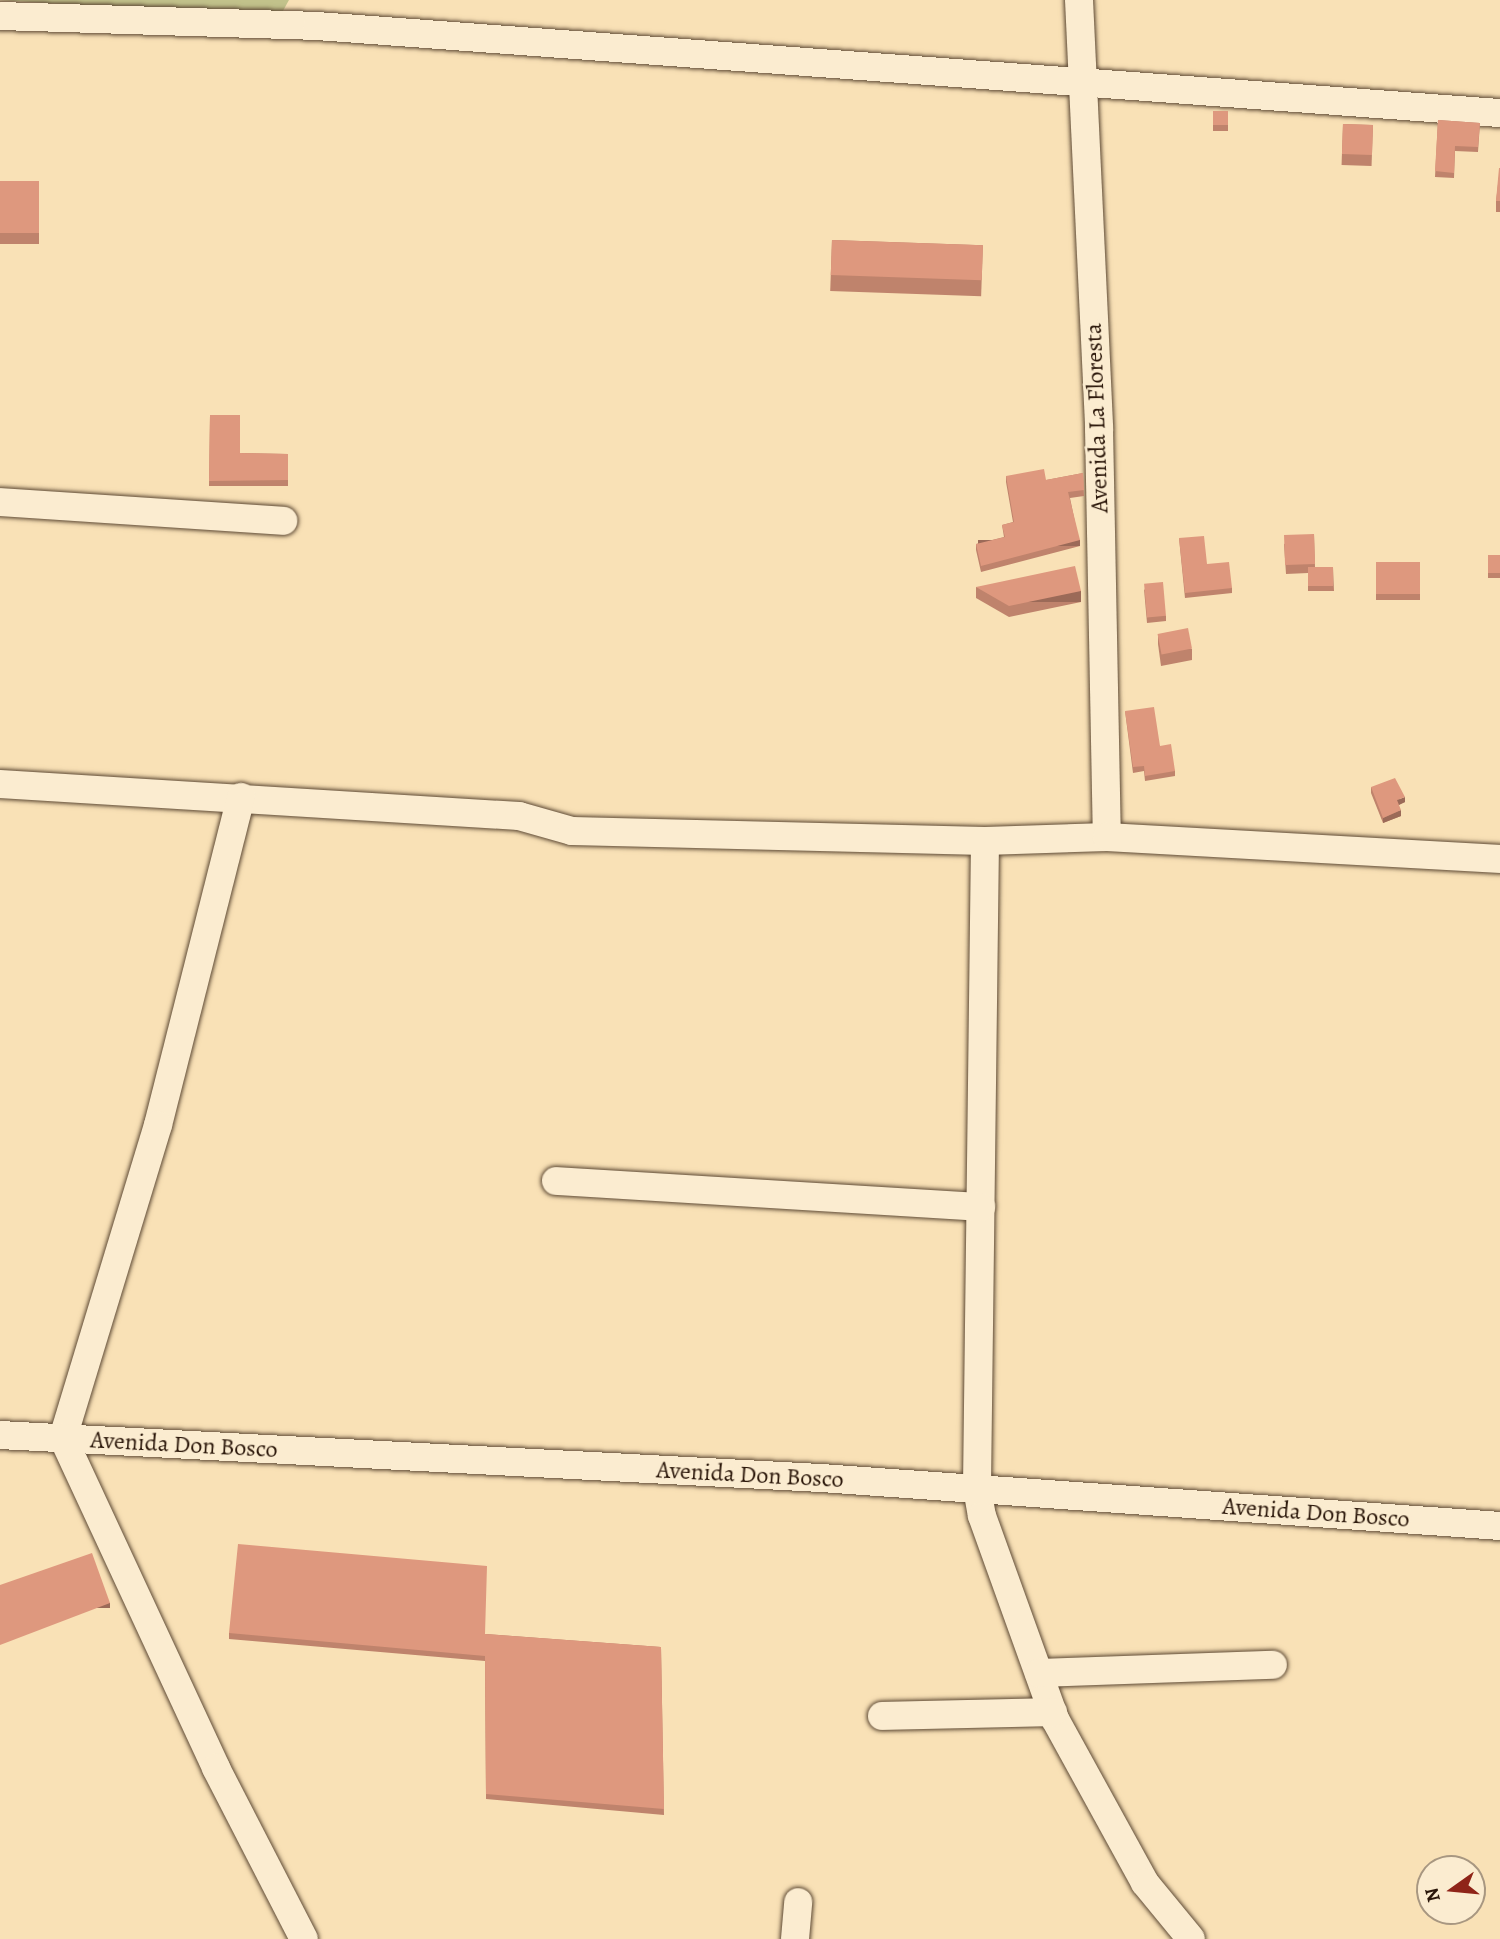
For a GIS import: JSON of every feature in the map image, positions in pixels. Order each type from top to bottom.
[{"type":"street","name":"Avenida La Floresta","points":[[1079,0],[1099,428],[1107,837]]},
{"type":"street","points":[[0,16],[317,26],[1081,85],[1500,113]]},
{"type":"street","points":[[0,502],[283,521]]},
{"type":"street","points":[[0,784],[519,816],[572,831],[985,841],[1107,837],[1500,859]]},
{"type":"street","points":[[240,797],[158,1125],[63,1438],[216,1768],[304,1939]]},
{"type":"street","points":[[985,841],[977,1488],[982,1516],[1053,1712],[1145,1883],[1191,1939]]},
{"type":"street","points":[[556,1181],[981,1207]]},
{"type":"street","name":"Avenida Don Bosco","points":[[0,1435],[977,1488],[1500,1526]]},
{"type":"street","points":[[1039,1673],[1273,1665]]},
{"type":"street","points":[[882,1716],[1053,1712]]},
{"type":"street","points":[[795,1939],[798,1902]]},
{"type":"green space","points":[[0,0],[289,0],[279,18]]},
{"type":"building","points":[[1213,111],[1228,111],[1228,125],[1213,125]]},
{"type":"building","points":[[1438,120],[1480,123],[1478,147],[1455,146],[1454,173],[1435,171]]},
{"type":"building","points":[[1343,124],[1373,125],[1372,155],[1342,154]]},
{"type":"building","points":[[1499,168],[1500,201],[1496,201]]},
{"type":"building","points":[[0,181],[39,181],[39,233],[0,233]]},
{"type":"building","points":[[832,240],[983,245],[982,280],[831,275]]},
{"type":"building","points":[[210,415],[240,415],[240,453],[288,454],[288,480],[209,481]]},
{"type":"building","points":[[1044,469],[1046,480],[1083,473],[1084,490],[1068,492],[1080,540],[981,566],[976,544],[1005,537],[1002,525],[1014,522],[1006,476]]},
{"type":"building","points":[[1314,534],[1315,564],[1285,565],[1284,535]]},
{"type":"building","points":[[1204,536],[1207,564],[1229,562],[1232,588],[1185,593],[1179,538]]},
{"type":"building","points":[[1488,555],[1500,555],[1500,573],[1488,573]]},
{"type":"building","points":[[1376,562],[1420,562],[1420,594],[1376,594]]},
{"type":"building","points":[[1075,566],[1081,591],[1009,606],[976,587]]},
{"type":"building","points":[[1308,567],[1333,567],[1333,586],[1308,586]]},
{"type":"building","points":[[1163,582],[1166,616],[1147,618],[1144,584]]},
{"type":"building","points":[[1188,628],[1192,649],[1162,655],[1158,634]]},
{"type":"building","points":[[1154,707],[1160,746],[1171,744],[1175,771],[1145,776],[1144,766],[1133,767],[1125,711]]},
{"type":"building","points":[[1395,778],[1405,797],[1397,800],[1401,810],[1383,818],[1371,787]]},
{"type":"building","points":[[238,1544],[487,1566],[485,1634],[661,1647],[664,1809],[486,1794],[485,1656],[229,1633]]},
{"type":"building","points":[[92,1553],[110,1603],[0,1645],[0,1585]]}]
